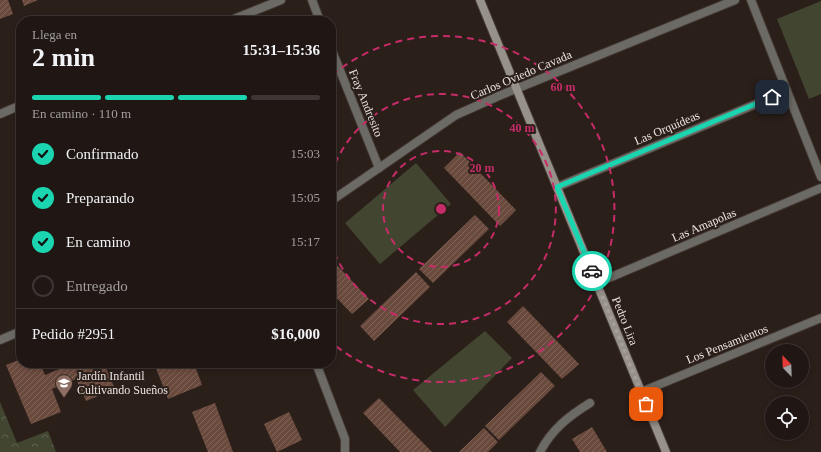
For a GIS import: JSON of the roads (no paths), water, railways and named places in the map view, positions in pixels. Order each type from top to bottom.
[{"type":"street","points":[[242,16],[281,0]]},
{"type":"street","points":[[312,0],[318,16]]},
{"type":"street","name":"Pedro Lira","points":[[480,0],[666,452]]},
{"type":"street","name":"Carlos Oviedo Cavada","points":[[336,198],[456,115],[735,0]]},
{"type":"street","points":[[751,0],[821,177]]},
{"type":"street","name":"Fray Andresito","points":[[336,60],[379,168]]},
{"type":"street","name":"Las Orquídeas","points":[[557,187],[787,91]]},
{"type":"street","points":[[0,114],[16,107]]},
{"type":"street","name":"Las Amapolas","points":[[597,283],[821,188]]},
{"type":"street","name":"Los Pensamientos","points":[[641,392],[821,318]]},
{"type":"street","points":[[0,340],[16,333]]},
{"type":"street","points":[[318,368],[345,439],[345,452]]},
{"type":"street","points":[[540,452],[555,430],[571,414],[590,403]]},
{"type":"place","name":"Jardín Infantil Cultivando Sueños","points":[[64,398]]}]
